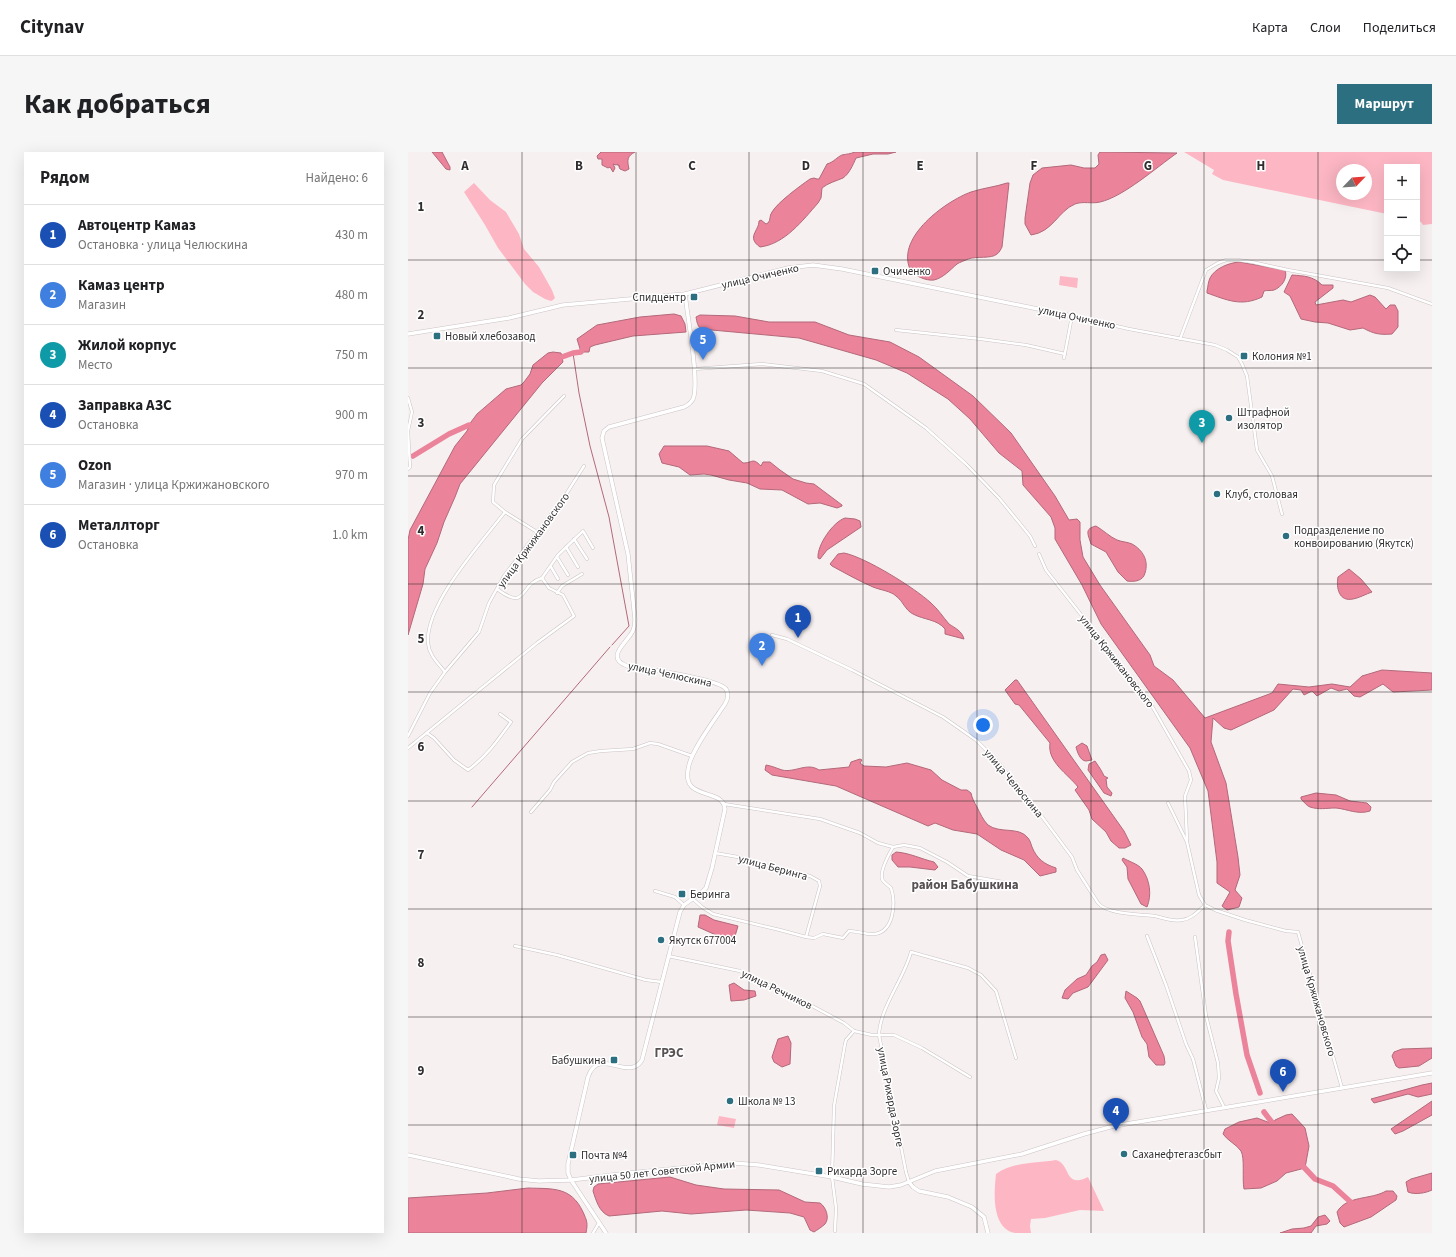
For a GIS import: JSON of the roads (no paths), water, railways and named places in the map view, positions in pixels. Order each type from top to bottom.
[{"type":"street","points":[[1180,338],[1206,270],[1226,260],[1252,262],[1388,288],[1432,304]]},
{"type":"street","name":"улица Очиченко","points":[[408,334],[508,318],[564,306],[684,294],[788,268],[813,265],[849,270],[1215,345],[1238,357],[1247,376],[1257,450],[1272,476],[1282,514]]},
{"type":"street","points":[[684,294],[694,369],[762,364],[822,371],[864,384],[926,428],[966,464],[999,498],[1030,536],[1035,546]]},
{"type":"street","points":[[1064,358],[1072,316]]},
{"type":"street","points":[[896,330],[1026,345],[1065,354]]},
{"type":"street","name":"улица Челюскина","points":[[694,369],[694,394],[691,403],[684,407],[609,427],[604,431],[602,438],[628,554],[635,619],[634,629],[620,648],[617,658],[621,663],[627,666],[701,679],[722,686],[728,694],[728,699],[692,756],[688,766],[690,785],[695,790],[716,798],[724,804],[820,819],[860,833],[878,843],[892,847],[904,845],[920,848],[947,862],[968,876],[1003,882]]},
{"type":"street","points":[[536,532],[505,512],[493,502],[494,485],[522,439],[564,396]]},
{"type":"street","points":[[408,398],[412,412],[408,431],[410,467],[408,469]]},
{"type":"street","name":"улица Кржижановского","points":[[408,736],[425,701],[445,672],[479,632],[489,603],[504,576],[536,532],[565,496],[584,466]]},
{"type":"street","points":[[445,672],[433,658],[428,645],[432,618],[446,590],[505,512]]},
{"type":"street","points":[[497,589],[509,598],[518,598],[526,592],[531,582],[542,578],[558,555],[583,531],[593,548]]},
{"type":"street","points":[[574,539],[587,559]]},
{"type":"street","points":[[566,547],[578,567]]},
{"type":"street","name":"улица Кржижановского","points":[[1040,554],[1046,570],[1148,699],[1189,771],[1191,780],[1185,796],[1187,842],[1199,896],[1206,905],[1216,910],[1245,920],[1286,931],[1298,932],[1342,1088]]},
{"type":"street","points":[[557,557],[568,575]]},
{"type":"street","points":[[551,567],[558,579]]},
{"type":"street","points":[[557,593],[562,586],[582,574]]},
{"type":"street","points":[[408,748],[537,643],[574,616],[563,595],[549,588],[542,578]]},
{"type":"street","name":"улица Челюскина","points":[[772,635],[787,639],[852,670],[943,717],[976,740],[998,762],[1037,810],[1072,857],[1077,870],[1098,903],[1103,908],[1133,915],[1159,917],[1174,921],[1190,918],[1206,905]]},
{"type":"street","points":[[427,733],[434,738],[454,760],[468,770],[479,762],[489,751],[511,722],[500,714]]},
{"type":"street","points":[[531,812],[550,790],[554,782],[572,762],[588,753],[600,750],[632,749],[650,743],[665,746],[692,756]]},
{"type":"street","name":"улица Кржижановского","points":[[1168,803],[1187,842]]},
{"type":"street","points":[[606,1233],[571,1180],[568,1173],[568,1164],[590,1072],[596,1064],[601,1063],[632,1068],[636,1067],[644,1055],[680,912],[684,905],[706,888],[725,810],[724,804]]},
{"type":"street","points":[[693,898],[702,908],[713,914],[806,937],[814,938],[823,934],[843,938],[849,931],[872,934],[880,932],[884,930],[889,923],[893,907],[891,888],[883,881],[882,877],[886,861],[892,847]]},
{"type":"street","name":"улица Беринга","points":[[715,853],[738,857],[810,876],[819,881],[820,886],[806,937]]},
{"type":"street","points":[[654,891],[675,897],[684,905]]},
{"type":"street","points":[[1146,936],[1193,1059],[1206,1110]]},
{"type":"street","points":[[1195,937],[1206,1016],[1218,1063],[1219,1078],[1216,1091],[1224,1107]]},
{"type":"street","points":[[515,946],[557,955],[646,980],[662,982]]},
{"type":"street","name":"улица Рихарда Зорге","points":[[909,1182],[879,1034],[883,1017],[907,966],[911,952],[968,968],[981,975],[996,992],[1016,1058]]},
{"type":"street","name":"улица Речников","points":[[668,956],[740,971],[799,999],[844,1023],[854,1032],[872,1035],[879,1034]]},
{"type":"street","points":[[835,1231],[836,1208],[832,1177],[836,1093],[846,1040],[854,1032]]},
{"type":"street","name":"улица Рихарда Зорге","points":[[879,1034],[894,1035],[915,1044],[970,1077]]},
{"type":"street","name":"улица 50 лет Советской Армии","points":[[408,1155],[519,1179],[539,1181],[571,1180],[734,1163],[759,1165],[832,1177],[862,1184],[889,1187],[901,1185],[935,1171],[1022,1154],[1114,1126],[1432,1073]]},
{"type":"street","points":[[909,1182],[919,1191],[948,1198],[972,1207],[984,1217],[988,1233]]},
{"type":"street","points":[[593,1233],[599,1222]]},
{"type":"waterway","points":[[562,357],[581,352],[585,345]]},
{"type":"waterway","points":[[573,353],[579,393],[590,446],[609,517],[629,626],[612,645]]},
{"type":"waterway","points":[[413,456],[449,434],[469,425]]},
{"type":"waterway","points":[[472,807],[610,647]]},
{"type":"waterway","points":[[1229,932],[1228,941],[1247,1055],[1260,1093]]},
{"type":"waterway","points":[[1264,1112],[1277,1129]]},
{"type":"waterway","points":[[1300,1163],[1315,1179],[1333,1186],[1355,1206]]},
{"type":"place","name":"Очиченко","points":[[875,271]]},
{"type":"place","name":"Спидцентр","points":[[694,297]]},
{"type":"place","name":"Новый хлебозавод","points":[[437,336]]},
{"type":"place","name":"Колония №1","points":[[1244,356]]},
{"type":"place","name":"Ozon","points":[[703,360]]},
{"type":"place","name":"Штрафной изолятор","points":[[1229,418]]},
{"type":"place","name":"Жилой корпус","points":[[1202,443]]},
{"type":"place","name":"Клуб, столовая","points":[[1217,494]]},
{"type":"place","name":"Подразделение по конвоированию (Якутск)","points":[[1286,536]]},
{"type":"place","name":"Автоцентр Камаз","points":[[798,638]]},
{"type":"place","name":"Камаз центр","points":[[762,666]]},
{"type":"place","name":"Беринга","points":[[682,894]]},
{"type":"place","name":"Якутск 677004","points":[[661,940]]},
{"type":"place","name":"Бабушкина","points":[[614,1060]]},
{"type":"place","name":"Металлторг","points":[[1283,1092]]},
{"type":"place","name":"Школа № 13","points":[[730,1101]]},
{"type":"place","name":"Заправка АЗС","points":[[1116,1131]]},
{"type":"place","name":"Саханефтегазсбыт","points":[[1124,1154]]},
{"type":"place","name":"Почта №4","points":[[573,1155]]},
{"type":"place","name":"Рихарда Зорге","points":[[819,1171]]},
{"type":"district","name":"район Бабушкина","points":[[965,884]]},
{"type":"district","name":"ГРЭС","points":[[669,1052]]}]
